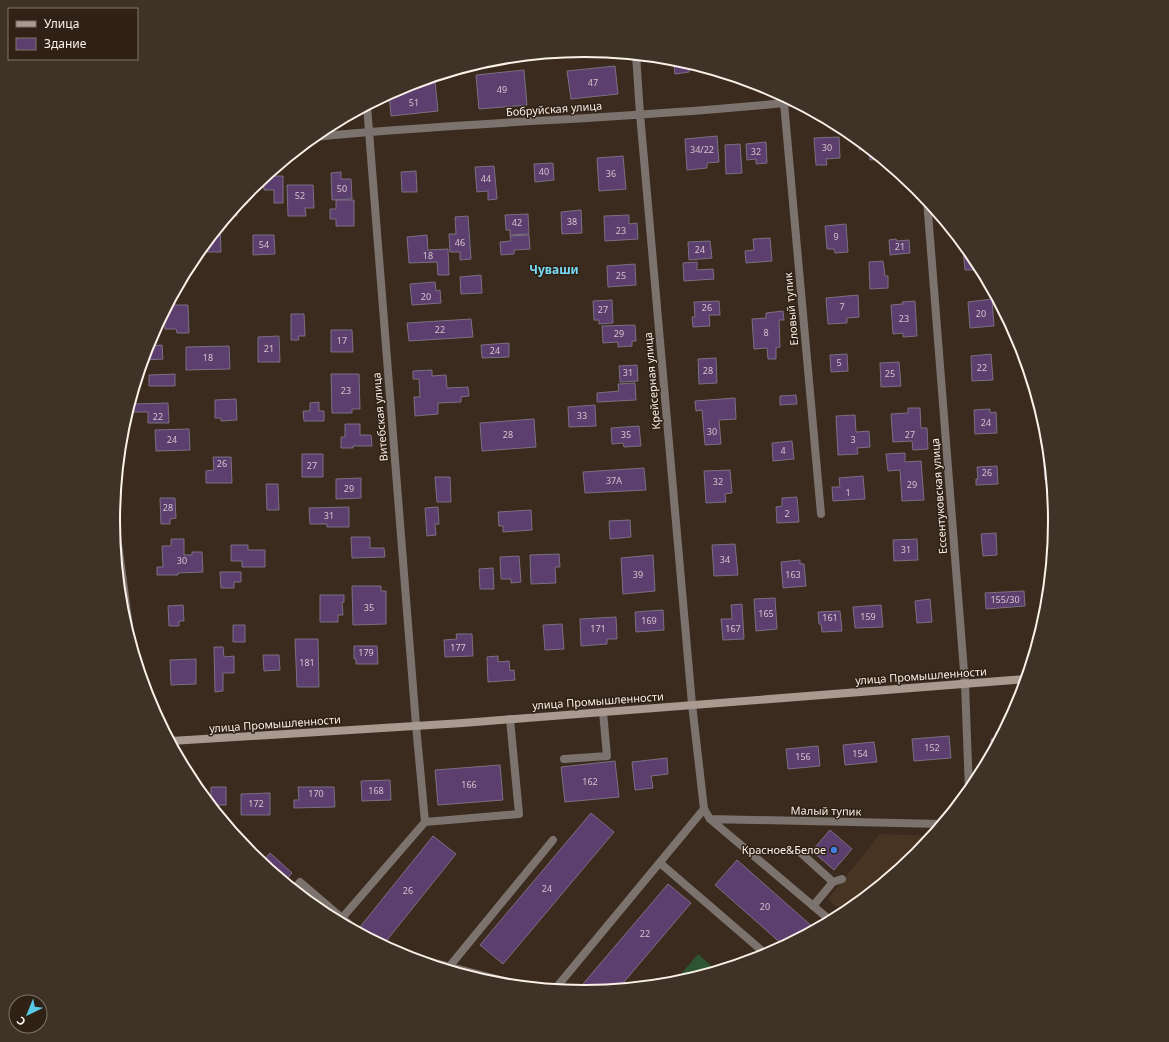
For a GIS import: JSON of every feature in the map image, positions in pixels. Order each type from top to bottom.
[{"type":"main road","name":"улица Промышленности","points":[[176,741],[416,726],[1020,679]]},
{"type":"street","name":"Крейсерная улица","points":[[636,60],[692,704],[704,810]]},
{"type":"street","name":"Бобруйская улица","points":[[327,135],[784,103]]},
{"type":"street","name":"Еловый тупик","points":[[784,103],[821,514]]},
{"type":"street","name":"Витебская улица","points":[[367,111],[425,822]]},
{"type":"street","name":"Ессентуковская улица","points":[[928,209],[964,684],[969,781]]},
{"type":"street","points":[[564,759],[607,756],[603,712]]},
{"type":"street","points":[[343,917],[425,822],[519,814],[510,719]]},
{"type":"street","points":[[559,984],[704,810],[710,819],[826,917]]},
{"type":"street","name":"Малый тупик","points":[[710,819],[936,824]]},
{"type":"street","points":[[451,965],[553,840]]},
{"type":"street","points":[[801,854],[833,882]]},
{"type":"street","points":[[660,863],[761,950]]},
{"type":"street","points":[[813,906],[833,882],[842,880]]},
{"type":"street","points":[[297,885],[300,882],[336,912]]},
{"type":"shaded area","points":[[880,834],[925,836],[890,870],[842,907],[839,909],[828,899]]},
{"type":"green space","points":[[698,954],[712,967],[705,969],[681,975]]},
{"type":"building","points":[[615,66],[618,94],[571,99],[567,71]]},
{"type":"building","points":[[674,66],[691,70],[689,72],[675,74]]},
{"type":"building","points":[[524,70],[527,105],[479,109],[476,75]]},
{"type":"building","points":[[435,82],[438,111],[391,116],[390,100]]},
{"type":"building","points":[[717,136],[719,162],[707,163],[707,168],[687,170],[685,139]]},
{"type":"building","points":[[839,137],[840,158],[826,159],[827,165],[816,165],[814,138]]},
{"type":"building","points":[[766,142],[767,163],[756,164],[756,159],[747,160],[746,144]]},
{"type":"building","points":[[740,144],[742,173],[726,174],[725,145]]},
{"type":"building","points":[[870,155],[875,160],[870,160]]},
{"type":"building","points":[[623,156],[626,189],[599,191],[597,158]]},
{"type":"building","points":[[553,163],[554,180],[535,182],[534,164]]},
{"type":"building","points":[[494,166],[497,199],[488,200],[488,191],[477,192],[475,167]]},
{"type":"building","points":[[416,171],[417,192],[402,192],[401,172]]},
{"type":"building","points":[[341,172],[341,179],[351,179],[352,199],[332,200],[331,173]]},
{"type":"building","points":[[275,176],[283,176],[283,203],[274,203],[274,190],[264,190],[264,186]]},
{"type":"building","points":[[287,185],[313,185],[314,208],[305,208],[306,216],[288,216]]},
{"type":"building","points":[[336,200],[354,200],[354,226],[336,226],[336,219],[330,219],[330,209],[336,209]]},
{"type":"building","points":[[581,210],[582,233],[562,234],[561,212]]},
{"type":"building","points":[[528,214],[529,234],[510,235],[510,230],[506,230],[505,215]]},
{"type":"building","points":[[629,215],[629,224],[637,223],[638,239],[605,241],[604,216]]},
{"type":"building","points":[[468,216],[471,259],[460,260],[460,252],[450,252],[449,234],[456,234],[455,217]]},
{"type":"building","points":[[846,224],[848,252],[835,253],[834,249],[827,249],[825,226]]},
{"type":"building","points":[[220,234],[221,252],[207,252]]},
{"type":"building","points":[[253,235],[274,235],[275,254],[253,255]]},
{"type":"building","points":[[427,235],[428,250],[448,249],[449,275],[438,275],[437,262],[409,263],[407,237]]},
{"type":"building","points":[[529,235],[530,249],[514,250],[514,254],[501,255],[500,242],[511,241],[510,236]]},
{"type":"building","points":[[770,238],[772,261],[746,263],[745,251],[754,250],[753,239]]},
{"type":"building","points":[[896,239],[897,241],[909,240],[910,253],[890,255],[889,240]]},
{"type":"building","points":[[710,241],[712,258],[689,260],[688,242]]},
{"type":"building","points":[[963,254],[974,270],[965,270]]},
{"type":"building","points":[[883,261],[885,276],[888,276],[888,288],[870,289],[869,262]]},
{"type":"building","points":[[697,262],[697,270],[713,269],[714,279],[684,281],[683,263]]},
{"type":"building","points":[[635,264],[636,285],[608,287],[607,266]]},
{"type":"building","points":[[481,275],[482,293],[461,294],[460,277]]},
{"type":"building","points":[[435,282],[436,291],[440,290],[441,303],[412,305],[410,284]]},
{"type":"building","points":[[858,295],[859,317],[847,318],[847,323],[828,324],[826,298]]},
{"type":"building","points":[[992,299],[994,326],[970,328],[968,302]]},
{"type":"building","points":[[612,300],[613,323],[599,324],[599,320],[594,320],[593,301]]},
{"type":"building","points":[[719,301],[720,315],[709,315],[710,326],[693,327],[692,317],[695,317],[694,302]]},
{"type":"building","points":[[915,301],[917,336],[903,337],[903,333],[893,334],[891,305]]},
{"type":"building","points":[[174,305],[188,305],[189,333],[177,333],[176,329],[165,329],[165,324]]},
{"type":"building","points":[[783,311],[784,320],[779,320],[780,347],[776,348],[776,359],[768,359],[767,348],[754,349],[752,319],[766,318],[766,313]]},
{"type":"building","points":[[291,314],[304,314],[305,336],[298,336],[299,340],[291,340]]},
{"type":"building","points":[[471,319],[473,337],[409,341],[407,323]]},
{"type":"building","points":[[635,325],[636,341],[632,341],[632,346],[618,347],[618,342],[603,343],[602,326]]},
{"type":"building","points":[[331,330],[352,330],[353,352],[331,352]]},
{"type":"building","points":[[279,336],[280,362],[258,362],[258,337]]},
{"type":"building","points":[[509,343],[509,357],[482,358],[481,345]]},
{"type":"building","points":[[155,345],[162,345],[163,359],[150,360]]},
{"type":"building","points":[[229,346],[230,369],[186,370],[186,347]]},
{"type":"building","points":[[847,354],[848,371],[831,372],[830,355]]},
{"type":"building","points":[[991,354],[993,380],[972,381],[971,356]]},
{"type":"building","points":[[716,358],[717,383],[699,384],[698,359]]},
{"type":"building","points":[[899,362],[901,386],[881,387],[880,363]]},
{"type":"building","points":[[637,365],[638,381],[620,382],[619,366]]},
{"type":"building","points":[[432,370],[432,376],[446,375],[447,388],[468,387],[469,396],[461,397],[461,402],[438,403],[438,414],[415,416],[414,397],[420,397],[419,379],[413,379],[413,371]]},
{"type":"building","points":[[175,374],[175,386],[149,386],[149,375]]},
{"type":"building","points":[[331,374],[359,374],[360,409],[352,409],[352,413],[332,413]]},
{"type":"building","points":[[635,383],[636,400],[597,402],[597,393],[619,391],[618,384]]},
{"type":"building","points":[[796,395],[797,404],[780,405],[780,396]]},
{"type":"building","points":[[735,398],[736,419],[719,420],[721,444],[705,445],[702,410],[696,411],[695,401]]},
{"type":"building","points":[[236,399],[237,420],[221,421],[221,418],[215,418],[215,400]]},
{"type":"building","points":[[319,402],[319,411],[324,411],[324,421],[304,421],[303,411],[310,411],[310,403]]},
{"type":"building","points":[[168,403],[169,423],[148,423],[148,412],[133,412],[135,404]]},
{"type":"building","points":[[595,405],[596,426],[569,427],[568,407]]},
{"type":"building","points":[[908,408],[920,408],[921,428],[927,428],[928,449],[913,450],[912,441],[893,442],[891,414],[908,413]]},
{"type":"building","points":[[990,409],[990,413],[996,412],[997,433],[975,434],[974,410]]},
{"type":"building","points":[[855,415],[856,432],[869,431],[870,447],[857,448],[858,454],[838,455],[836,416]]},
{"type":"building","points":[[534,419],[536,447],[482,451],[480,423]]},
{"type":"building","points":[[345,424],[360,424],[360,435],[371,435],[372,446],[353,446],[353,448],[341,448],[341,437],[345,437]]},
{"type":"building","points":[[639,426],[641,446],[624,447],[623,443],[612,444],[611,428]]},
{"type":"building","points":[[189,429],[190,450],[156,451],[155,430]]},
{"type":"building","points":[[792,441],[794,459],[773,461],[772,443]]},
{"type":"building","points":[[905,453],[905,462],[921,461],[924,500],[902,501],[900,470],[888,471],[886,454]]},
{"type":"building","points":[[302,454],[323,454],[323,477],[302,477]]},
{"type":"building","points":[[213,457],[231,457],[232,483],[206,483],[206,471],[214,470]]},
{"type":"building","points":[[1044,465],[1045,465],[1047,480],[1045,480]]},
{"type":"building","points":[[997,466],[998,484],[976,485],[976,479],[978,479],[977,467]]},
{"type":"building","points":[[644,468],[646,490],[585,493],[583,472]]},
{"type":"building","points":[[730,470],[732,493],[725,494],[726,502],[706,503],[704,471]]},
{"type":"building","points":[[863,476],[865,499],[833,501],[832,487],[840,487],[839,478]]},
{"type":"building","points":[[435,477],[450,477],[451,502],[437,502]]},
{"type":"building","points":[[361,478],[361,498],[336,499],[336,479]]},
{"type":"building","points":[[266,484],[278,484],[279,510],[267,510]]},
{"type":"building","points":[[797,497],[799,522],[777,523],[776,507],[782,506],[782,498]]},
{"type":"building","points":[[160,498],[175,498],[176,518],[170,519],[170,524],[161,524]]},
{"type":"building","points":[[349,507],[349,527],[327,527],[327,524],[310,524],[309,508]]},
{"type":"building","points":[[438,507],[439,524],[435,524],[436,535],[427,536],[425,508]]},
{"type":"building","points":[[531,510],[532,530],[503,532],[503,526],[499,526],[498,512]]},
{"type":"building","points":[[630,520],[631,537],[610,539],[609,521]]},
{"type":"building","points":[[996,533],[997,555],[983,556],[981,534]]},
{"type":"building","points":[[351,537],[370,537],[370,548],[384,548],[385,557],[352,558]]},
{"type":"building","points":[[171,539],[184,539],[184,555],[192,555],[192,552],[202,552],[203,572],[178,573],[178,575],[157,575],[157,567],[163,567],[162,546],[171,546]]},
{"type":"building","points":[[917,539],[918,560],[894,561],[893,540]]},
{"type":"building","points":[[735,544],[738,575],[714,576],[712,545]]},
{"type":"building","points":[[231,545],[248,545],[248,550],[265,550],[265,567],[242,567],[242,561],[231,561]]},
{"type":"building","points":[[559,554],[560,567],[555,567],[556,583],[531,584],[530,555]]},
{"type":"building","points":[[653,555],[655,591],[623,594],[621,558]]},
{"type":"building","points":[[519,556],[521,582],[511,583],[511,579],[501,579],[500,557]]},
{"type":"building","points":[[800,560],[800,564],[804,564],[806,586],[783,588],[781,562]]},
{"type":"building","points":[[493,568],[494,589],[480,589],[479,569]]},
{"type":"building","points":[[220,572],[241,572],[241,582],[234,582],[234,588],[221,588]]},
{"type":"building","points":[[352,586],[381,586],[381,591],[386,591],[386,624],[353,625]]},
{"type":"building","points":[[1024,591],[1025,606],[986,609],[985,593]]},
{"type":"building","points":[[320,595],[344,595],[344,602],[342,602],[343,615],[338,615],[338,622],[320,622]]},
{"type":"building","points":[[775,598],[777,629],[756,631],[754,599]]},
{"type":"building","points":[[930,599],[932,622],[917,623],[915,601]]},
{"type":"building","points":[[742,604],[744,639],[723,640],[721,619],[732,619],[731,605]]},
{"type":"building","points":[[183,605],[184,621],[179,621],[179,626],[169,626],[168,606]]},
{"type":"building","points":[[881,605],[883,627],[855,628],[853,607]]},
{"type":"building","points":[[663,610],[664,630],[636,632],[635,612]]},
{"type":"building","points":[[840,611],[842,631],[822,632],[821,624],[819,624],[818,612]]},
{"type":"building","points":[[616,617],[617,639],[607,639],[607,644],[581,646],[580,619]]},
{"type":"building","points":[[562,624],[564,649],[545,650],[543,625]]},
{"type":"building","points":[[233,625],[245,625],[245,642],[233,642]]},
{"type":"building","points":[[456,634],[472,634],[473,656],[445,657],[444,640],[457,639]]},
{"type":"building","points":[[295,639],[318,639],[319,687],[297,687]]},
{"type":"building","points":[[354,646],[377,646],[378,664],[356,664],[356,659],[354,659]]},
{"type":"building","points":[[214,647],[223,647],[224,657],[234,656],[234,673],[223,673],[223,691],[215,692]]},
{"type":"building","points":[[263,655],[279,655],[280,670],[264,671]]},
{"type":"building","points":[[498,656],[498,662],[509,661],[510,671],[514,670],[515,680],[488,682],[487,657]]},
{"type":"building","points":[[196,659],[196,684],[171,685],[170,660]]},
{"type":"building","points":[[949,736],[951,758],[914,761],[912,739]]},
{"type":"building","points":[[874,742],[877,762],[845,765],[843,745]]},
{"type":"building","points":[[818,746],[820,766],[788,769],[786,749]]},
{"type":"building","points":[[667,758],[668,774],[651,776],[653,788],[635,790],[632,762]]},
{"type":"building","points":[[615,761],[619,797],[565,802],[561,767]]},
{"type":"building","points":[[500,765],[503,800],[438,805],[435,770]]},
{"type":"building","points":[[390,780],[391,800],[362,801],[361,781]]},
{"type":"building","points":[[211,787],[226,787],[226,805],[218,805],[211,796]]},
{"type":"building","points":[[298,787],[334,787],[335,807],[294,808],[294,800],[299,800]]},
{"type":"building","points":[[270,793],[270,815],[241,815],[241,794]]},
{"type":"building","points":[[591,813],[614,832],[503,964],[480,945]]},
{"type":"building","points":[[830,830],[852,849],[834,870],[812,851]]},
{"type":"building","points":[[433,836],[456,854],[387,941],[360,927]]},
{"type":"building","points":[[270,853],[292,873],[288,877],[266,858]]},
{"type":"building","points":[[737,860],[811,926],[779,942],[715,885]]},
{"type":"building","points":[[668,884],[691,903],[623,983],[582,985]]},
{"type":"place","name":"Красное&Белое","points":[[834,850]]},
{"type":"district","name":"Чуваши","points":[[554,270]]}]
